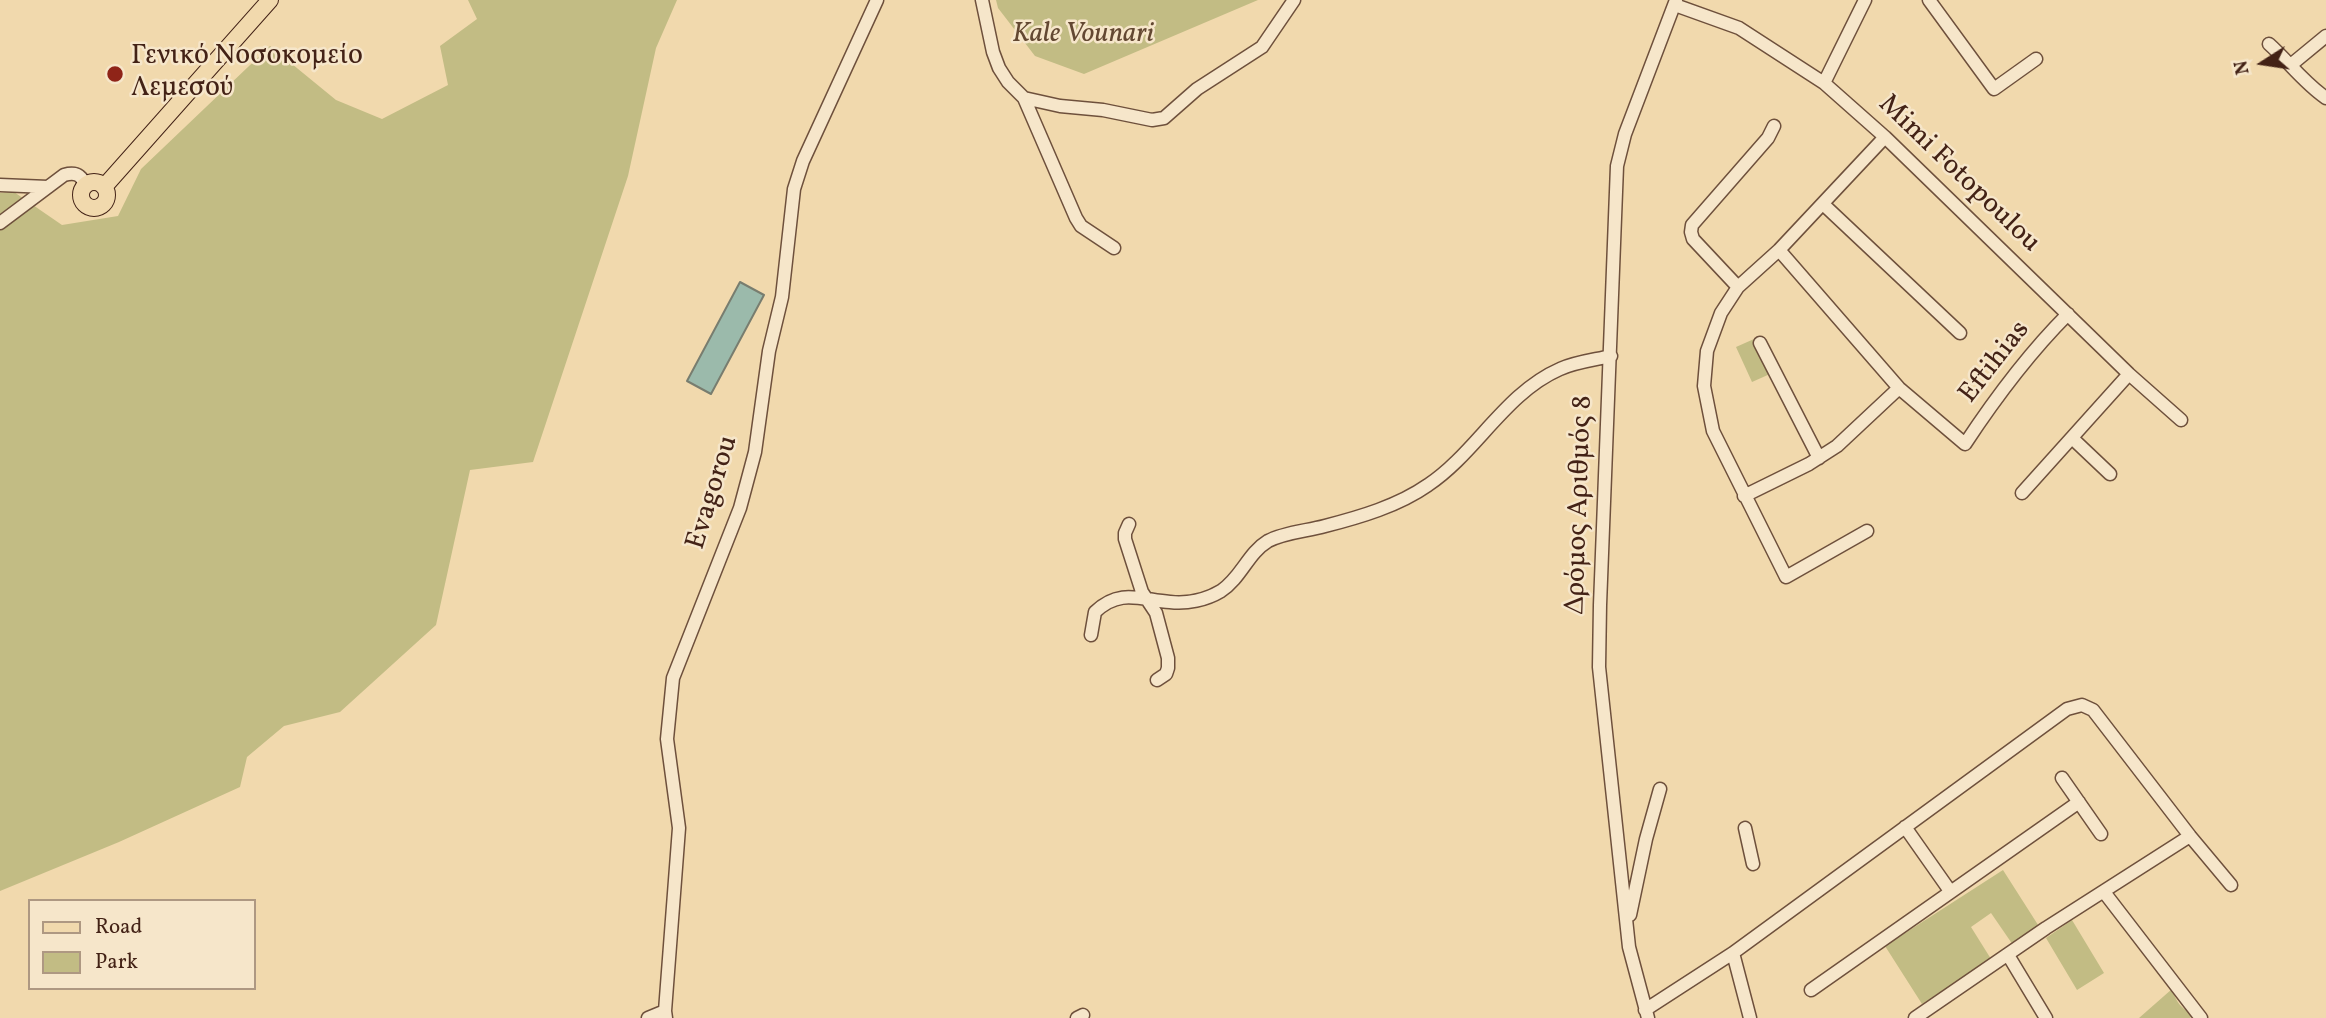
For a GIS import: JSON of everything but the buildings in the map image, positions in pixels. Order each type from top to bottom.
[{"type":"main road","points":[[104,187],[270,0]]},
{"type":"main road","points":[[93,182],[104,187],[107,195],[105,203],[94,208],[86,205],[82,199],[85,185],[93,182]]},
{"type":"street","name":"Evagorou","points":[[665,1014],[680,828],[667,739],[673,678],[740,509],[755,452],[769,351],[782,298],[794,189],[803,161],[877,0]]},
{"type":"street","points":[[982,0],[999,68],[1024,98],[1076,218],[1081,226],[1114,248]]},
{"type":"street","points":[[1024,98],[1152,120],[1164,118],[1197,89],[1262,47],[1294,0]]},
{"type":"street","points":[[1824,83],[1865,0]]},
{"type":"street","points":[[1929,0],[1994,89],[2036,59]]},
{"type":"street","name":"Mimi Fotopoulou","points":[[1676,3],[1739,27],[1824,83],[1885,137],[2129,374],[2181,420]]},
{"type":"street","name":"Δρόμος Αριθμός 8","points":[[1646,1014],[1629,947],[1599,667],[1617,166],[1625,134],[1676,3]]},
{"type":"street","points":[[2291,64],[2326,36]]},
{"type":"street","points":[[2269,44],[2291,64],[2310,87],[2326,98]]},
{"type":"street","points":[[1738,287],[1693,239],[1690,232],[1692,225],[1768,138],[1774,126]]},
{"type":"street","points":[[1867,531],[1786,577],[1713,431],[1704,386],[1707,351],[1721,313],[1738,287],[1779,250],[1885,137]]},
{"type":"street","points":[[0,223],[64,175],[73,173],[80,176],[85,185]]},
{"type":"street","points":[[0,185],[48,187]]},
{"type":"street","points":[[1823,204],[1960,333]]},
{"type":"street","points":[[1744,496],[1838,446],[1899,388],[1779,250]]},
{"type":"street","name":"Eftihias","points":[[1899,388],[1965,444],[2001,389],[2068,314]]},
{"type":"street","points":[[1760,343],[1819,458]]},
{"type":"street","points":[[1091,635],[1095,612],[1100,607],[1132,596],[1172,603],[1207,598],[1233,581],[1253,554],[1268,541],[1360,517],[1411,495],[1443,474],[1518,397],[1544,377],[1568,366],[1611,356]]},
{"type":"street","points":[[2022,493],[2129,374]]},
{"type":"street","points":[[2072,438],[2110,474]]},
{"type":"street","points":[[1129,524],[1125,539],[1144,597],[1156,613],[1168,658],[1166,674],[1157,680]]},
{"type":"street","points":[[1646,1014],[2067,709],[2082,705],[2093,710],[2231,885]]},
{"type":"street","points":[[2062,778],[2101,834]]},
{"type":"street","points":[[1627,921],[1632,913],[1646,839],[1660,789]]},
{"type":"street","points":[[1811,990],[2079,802]]},
{"type":"street","points":[[1905,827],[1951,891]]},
{"type":"street","points":[[1745,828],[1753,864]]},
{"type":"street","points":[[1915,1018],[2190,836]]},
{"type":"street","points":[[2104,892],[2201,1018]]},
{"type":"street","points":[[1733,953],[1750,1018]]},
{"type":"street","points":[[2008,955],[2046,1018]]},
{"type":"street","points":[[648,1018],[665,1014]]},
{"type":"green space","points":[[468,0],[677,0],[656,48],[628,176],[533,462],[470,470],[436,625],[340,712],[284,726],[247,757],[240,787],[119,842],[0,891],[0,193],[14,192],[62,225],[118,216],[141,169],[270,46],[336,100],[382,119],[448,85],[440,46],[477,19]]},
{"type":"green space","name":"Kale Vounari","points":[[996,0],[1258,0],[1084,74],[1035,56],[998,8]]},
{"type":"green space","points":[[1754,339],[1770,374],[1752,382],[1736,347]]},
{"type":"green space","points":[[2003,870],[2040,928],[2013,945],[1991,913],[1971,927],[1991,959],[1922,1004],[1885,946]]},
{"type":"green space","points":[[2072,920],[2104,973],[2077,990],[2046,938]]},
{"type":"green space","points":[[2172,989],[2180,1005],[2193,1015],[2190,1018],[2139,1018]]},
{"type":"shaded area","points":[[740,282],[764,295],[711,394],[687,381]]},
{"type":"place","name":"Γενικό Νοσοκομείο Λεμεσού","points":[[115,74]]}]
